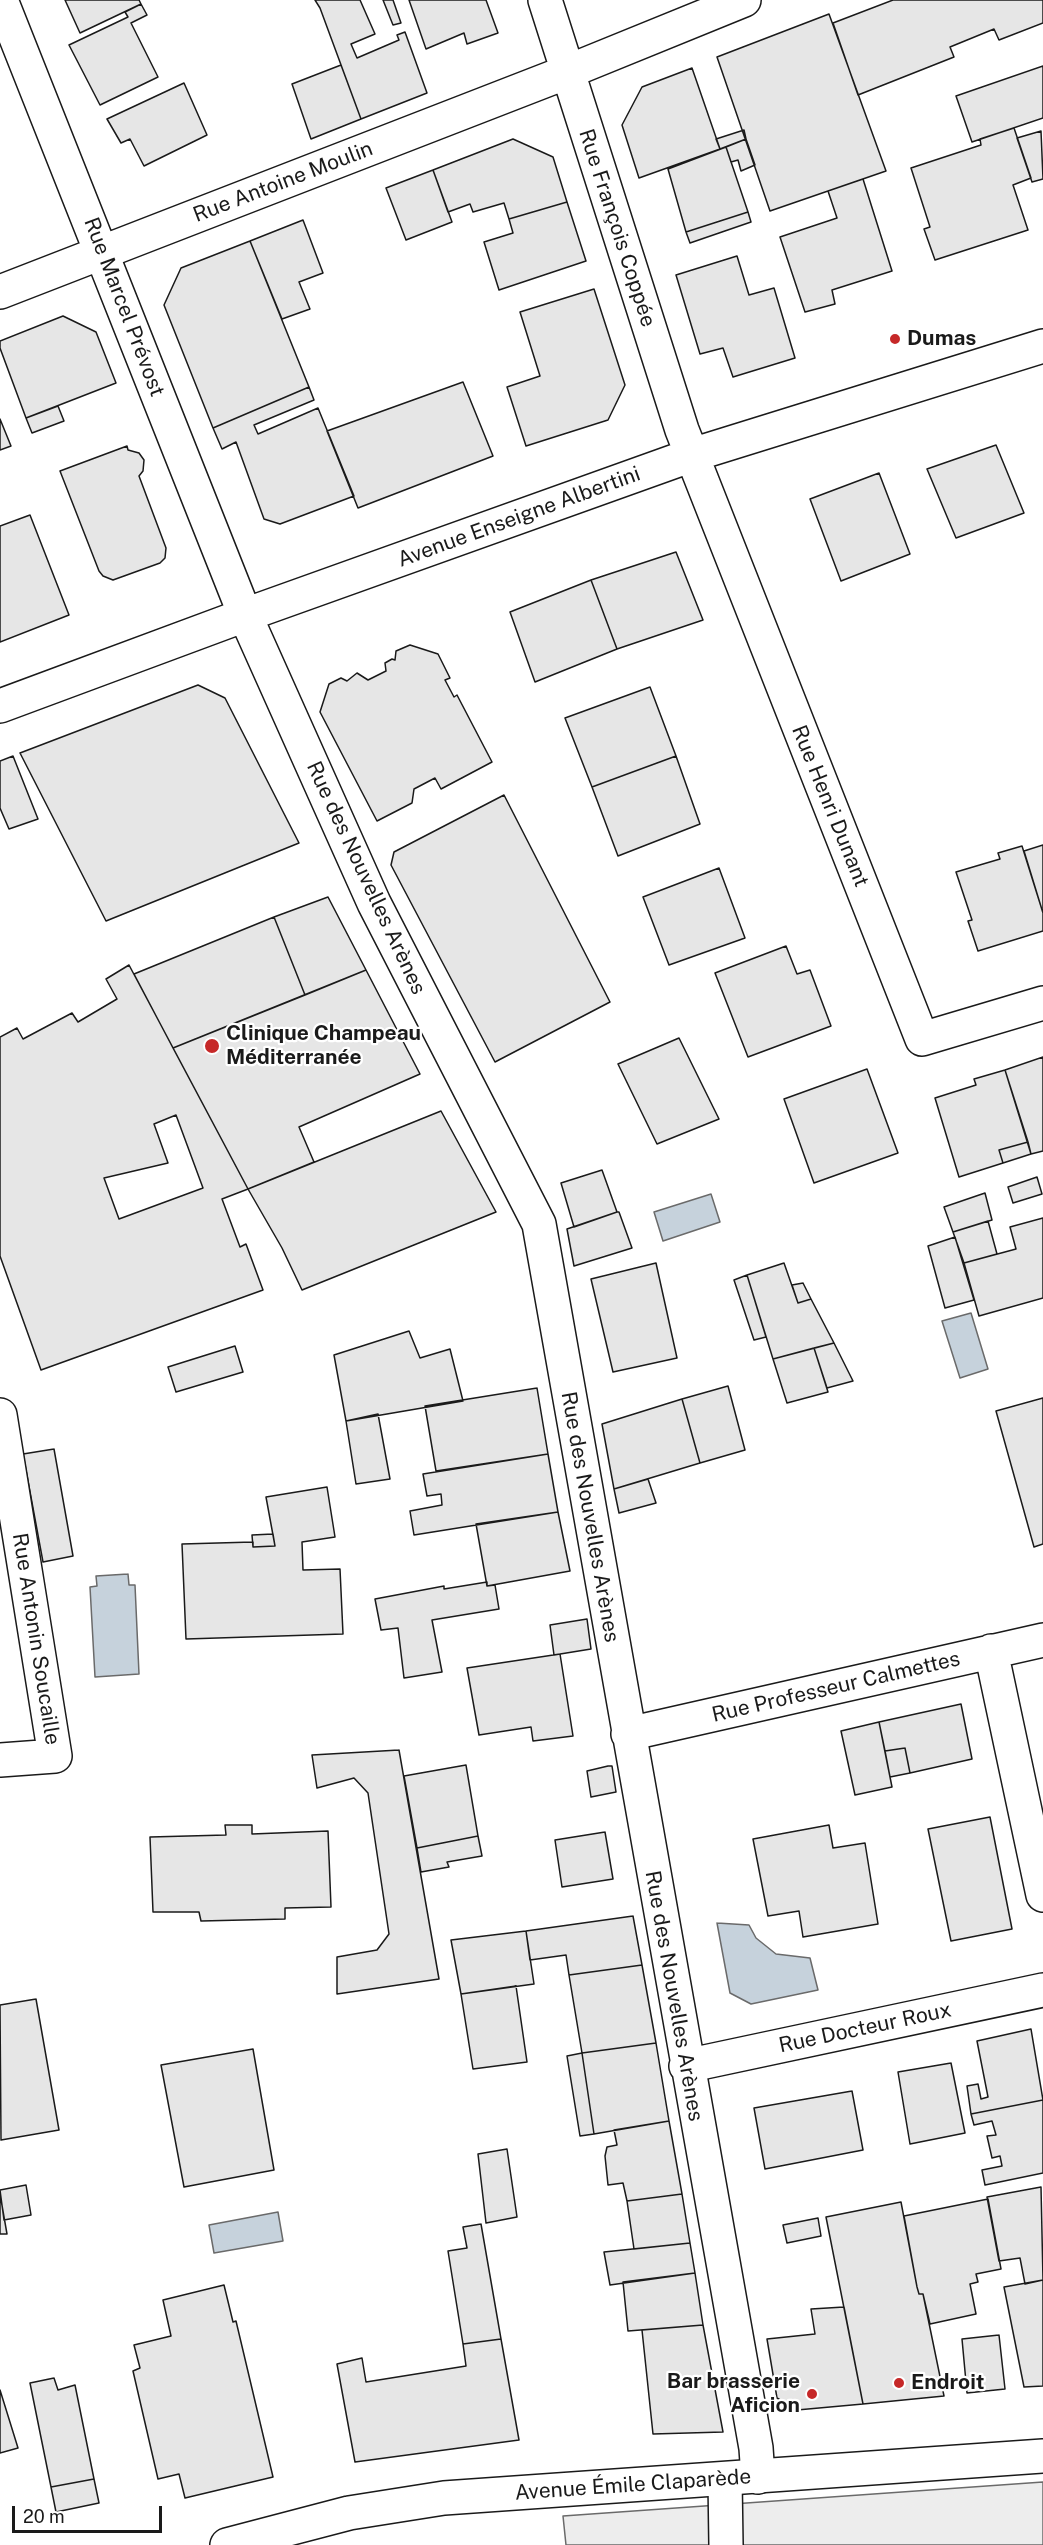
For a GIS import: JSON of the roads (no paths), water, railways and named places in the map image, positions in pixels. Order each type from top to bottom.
[{"type":"street","name":"Rue Marcel Prévost","points":[[1,0],[245,615]]},
{"type":"street","name":"Rue François Coppée","points":[[545,0],[693,455]]},
{"type":"street","name":"Rue Antoine Moulin","points":[[0,292],[567,72],[744,0]]},
{"type":"street","name":"Avenue Enseigne Albertini","points":[[0,706],[245,615],[693,455],[1043,346]]},
{"type":"street","name":"Rue Henri Dunant","points":[[693,455],[922,1039],[1043,1003]]},
{"type":"street","name":"Rue des Nouvelles Arènes","points":[[245,615],[374,903],[539,1224],[686,2066],[756,2448],[758,2477]]},
{"type":"street","name":"Rue Antonin Soucaille","points":[[0,1414],[55,1756],[0,1760]]},
{"type":"street","name":"Rue Professeur Calmettes","points":[[628,1734],[1043,1640]]},
{"type":"street","points":[[992,1651],[1043,1895]]},
{"type":"street","name":"Rue Docteur Roux","points":[[686,2066],[1043,1990]]},
{"type":"street","name":"Avenue Émile Claparède","points":[[227,2545],[349,2513],[444,2498],[1043,2456]]},
{"type":"street","points":[[725,2479],[726,2545]]},
{"type":"place","name":"Dumas","points":[[895,339]]},
{"type":"place","name":"Clinique Champeau Méditerranée","points":[[212,1046]]},
{"type":"place","name":"Endroit","points":[[899,2383]]},
{"type":"place","name":"Bar brasserie Aficion","points":[[812,2394]]}]
